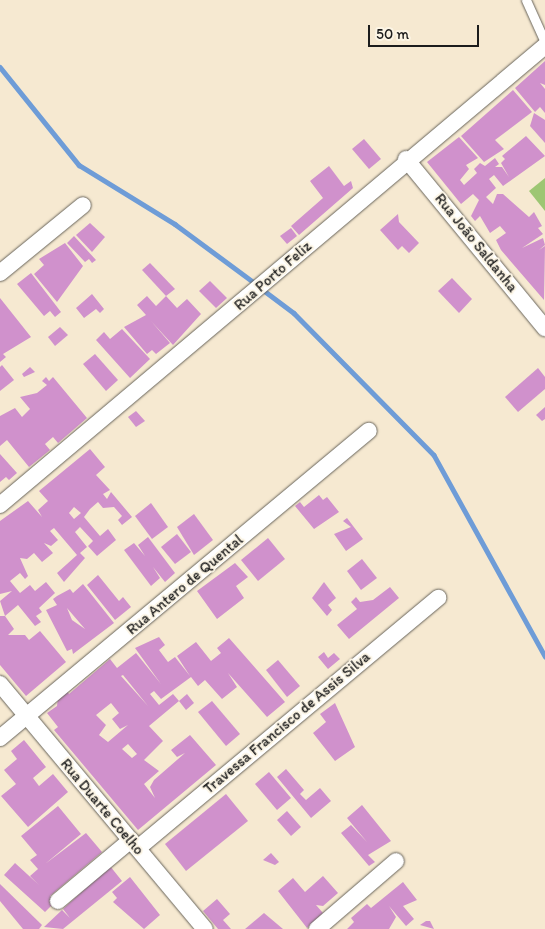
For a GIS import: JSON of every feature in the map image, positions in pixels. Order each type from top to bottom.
[{"type":"street","name":"Rua Porto Feliz","points":[[0,505],[236,309],[406,159],[545,46]]},
{"type":"street","name":"Rua João Saldanha","points":[[406,159],[545,328]]},
{"type":"street","points":[[0,273],[83,205]]},
{"type":"street","name":"Rua Antero de Quental","points":[[0,738],[369,431]]},
{"type":"street","name":"Travessa Francisco de Assis Silva","points":[[58,901],[134,844],[438,598]]},
{"type":"street","name":"Rua Duarte Coelho","points":[[0,684],[205,929]]},
{"type":"street","points":[[317,929],[396,861]]},
{"type":"lane","points":[[526,0],[545,42]]},
{"type":"green space","points":[[545,178],[545,211],[529,191]]},
{"type":"building","points":[[545,61],[545,85],[540,83],[545,89],[545,113],[540,107],[535,112],[515,88]]},
{"type":"building","points":[[513,90],[532,112],[495,140],[504,149],[484,162],[461,136]]},
{"type":"building","points":[[534,113],[545,120],[545,143],[530,126]]},
{"type":"building","points":[[526,136],[545,156],[503,186],[494,175],[489,179],[496,188],[486,197],[493,204],[497,194],[503,194],[529,217],[534,212],[542,226],[538,228],[543,234],[522,248],[543,238],[545,245],[539,250],[545,246],[544,300],[501,250],[496,240],[506,233],[500,226],[490,233],[480,216],[475,221],[471,216],[479,200],[473,194],[461,204],[427,162],[459,137],[478,158],[466,165],[469,169],[460,180],[464,185],[477,173],[474,169],[480,163],[485,166],[495,158],[499,164],[495,167],[502,167],[509,177],[501,163],[505,159],[502,156]]},
{"type":"building","points":[[364,139],[381,159],[369,169],[352,149]]},
{"type":"building","points":[[329,166],[344,186],[351,181],[353,188],[299,235],[291,226],[323,198],[310,181]]},
{"type":"building","points":[[398,214],[399,222],[419,243],[409,253],[402,246],[398,250],[380,230]]},
{"type":"building","points":[[90,223],[105,237],[92,252],[76,235]]},
{"type":"building","points":[[291,228],[297,236],[287,244],[280,236]]},
{"type":"building","points":[[74,236],[96,260],[92,263],[89,259],[85,262],[67,243]]},
{"type":"building","points":[[65,243],[83,266],[57,302],[34,274],[44,265],[39,259]]},
{"type":"building","points":[[150,263],[175,289],[166,296],[142,270]]},
{"type":"building","points":[[31,273],[61,312],[55,317],[50,311],[44,316],[17,284]]},
{"type":"building","points":[[452,278],[472,299],[459,313],[438,291]]},
{"type":"building","points":[[210,281],[227,298],[216,308],[199,291]]},
{"type":"building","points":[[92,294],[104,309],[100,313],[96,309],[84,318],[76,308]]},
{"type":"building","points":[[147,296],[156,306],[166,296],[177,308],[187,299],[201,314],[173,345],[151,321],[170,343],[156,354],[152,350],[147,354],[124,327],[146,315],[137,305]]},
{"type":"building","points":[[0,298],[31,337],[3,354],[6,357],[0,362]]},
{"type":"building","points":[[60,327],[68,335],[55,346],[48,337]]},
{"type":"building","points":[[122,329],[150,359],[130,378],[96,340],[104,332],[110,339]]},
{"type":"building","points":[[95,354],[118,380],[106,391],[83,364]]},
{"type":"building","points":[[2,365],[14,380],[0,391],[0,367]]},
{"type":"building","points":[[30,367],[35,372],[24,377],[22,374]]},
{"type":"building","points":[[538,368],[545,377],[545,389],[518,412],[505,397]]},
{"type":"building","points":[[46,377],[49,381],[53,377],[87,418],[58,443],[53,437],[45,444],[50,450],[29,467],[7,440],[0,446],[0,416],[15,408],[22,417],[30,409],[20,397],[37,393],[47,385],[42,381]]},
{"type":"building","points":[[545,407],[545,419],[542,421],[536,415]]},
{"type":"building","points":[[136,411],[145,421],[136,427],[128,417]]},
{"type":"building","points":[[90,449],[105,467],[96,475],[110,490],[103,494],[107,499],[111,492],[132,517],[122,525],[118,520],[122,516],[114,507],[103,508],[98,502],[90,509],[84,517],[100,536],[108,529],[116,540],[97,556],[88,546],[93,541],[80,527],[75,532],[87,547],[80,553],[85,558],[64,582],[57,573],[77,555],[54,528],[50,531],[58,540],[51,546],[44,543],[53,553],[42,562],[34,553],[27,559],[20,558],[28,576],[25,579],[20,573],[10,581],[20,593],[30,585],[35,591],[46,582],[55,593],[39,608],[42,612],[36,616],[41,622],[35,626],[18,605],[5,616],[0,601],[12,591],[0,594],[0,521],[28,501],[42,517],[38,510],[48,501],[39,491]],"holes":[[[74,507],[81,513],[74,519],[69,513]]]},
{"type":"building","points":[[0,454],[17,473],[9,480],[6,477],[0,482]]},
{"type":"building","points":[[319,495],[323,500],[327,497],[339,512],[314,529],[295,506],[300,502],[304,507]]},
{"type":"building","points":[[151,503],[168,527],[152,539],[135,516]]},
{"type":"building","points":[[194,514],[213,540],[194,555],[177,527]]},
{"type":"building","points":[[347,518],[363,539],[346,551],[334,534],[351,527],[343,521]]},
{"type":"building","points":[[177,534],[191,552],[175,564],[161,547]]},
{"type":"building","points":[[148,537],[175,573],[165,582],[153,567],[160,578],[151,586],[124,550],[134,543],[145,556],[138,545]]},
{"type":"building","points":[[268,538],[285,559],[258,581],[241,560]]},
{"type":"building","points":[[362,559],[377,578],[361,590],[347,571]]},
{"type":"building","points":[[235,563],[248,577],[236,586],[244,598],[217,619],[197,591]]},
{"type":"building","points":[[98,575],[119,601],[123,597],[131,607],[115,620],[87,585]]},
{"type":"building","points":[[324,582],[336,598],[328,605],[332,610],[327,616],[312,598]]},
{"type":"building","points":[[83,584],[114,623],[73,654],[72,649],[67,651],[46,610],[57,605],[53,599],[57,596],[70,589],[73,593]],"holes":[[[67,608],[85,629],[72,620]]]},
{"type":"building","points":[[390,587],[399,598],[349,639],[337,625],[357,609],[351,602],[356,597],[360,602],[373,600]]},
{"type":"building","points":[[0,616],[5,616],[14,629],[8,635],[25,635],[29,640],[40,631],[66,662],[26,696],[0,665]]},
{"type":"building","points":[[159,637],[165,645],[159,650],[168,662],[175,657],[190,676],[177,656],[196,642],[211,661],[221,653],[217,648],[229,638],[285,702],[267,717],[228,673],[237,687],[222,699],[205,680],[198,686],[191,677],[161,699],[154,691],[150,694],[159,705],[173,694],[179,701],[149,726],[163,741],[144,760],[159,771],[144,784],[155,798],[150,787],[154,780],[185,753],[177,757],[171,750],[190,735],[216,765],[138,830],[54,730],[58,727],[47,713],[57,706],[58,698],[67,691],[69,694],[110,659],[117,668],[136,653],[161,684],[135,648]],"holes":[[[123,675],[148,706],[121,676]],[[111,703],[119,713],[112,719],[120,729],[128,725],[108,742],[99,735],[106,725],[96,715]],[[128,744],[137,754],[132,758],[122,749]]]},
{"type":"building","points":[[324,652],[328,658],[334,653],[340,659],[328,669],[318,657]]},
{"type":"building","points":[[278,660],[300,686],[287,697],[266,670]]},
{"type":"building","points":[[187,694],[194,703],[186,710],[179,701]]},
{"type":"building","points":[[212,701],[240,734],[226,746],[198,712]]},
{"type":"building","points":[[335,703],[355,747],[335,761],[313,733],[326,722],[320,714]]},
{"type":"building","points":[[24,740],[46,767],[33,778],[39,786],[53,774],[68,792],[28,827],[1,796],[16,784],[4,770],[17,759],[11,751]]},
{"type":"building","points":[[286,769],[304,790],[300,794],[306,800],[320,788],[331,801],[311,818],[277,777]]},
{"type":"building","points":[[269,772],[291,798],[277,810],[255,784]]},
{"type":"building","points":[[226,794],[248,821],[186,871],[165,844]]},
{"type":"building","points":[[362,805],[391,841],[368,855],[375,862],[369,866],[341,833],[351,825],[367,842],[347,818]]},
{"type":"building","points":[[58,806],[81,834],[45,864],[86,833],[102,852],[50,896],[56,901],[45,912],[4,875],[15,863],[39,885],[30,876],[38,869],[30,860],[37,855],[21,836]]},
{"type":"building","points":[[287,811],[301,827],[291,836],[277,820]]},
{"type":"building","points":[[271,853],[279,862],[275,865],[263,860]]},
{"type":"building","points":[[110,866],[122,881],[63,929],[44,927],[62,910],[70,918],[63,909]]},
{"type":"building","points":[[323,876],[338,893],[323,906],[316,905],[323,913],[307,928],[278,891],[293,878],[305,892]]},
{"type":"building","points":[[130,877],[160,915],[144,929],[113,902],[117,898],[112,892]]},
{"type":"building","points":[[403,882],[417,900],[403,906],[414,919],[406,926],[389,906],[396,917],[389,929],[347,929],[354,922],[351,918],[367,904],[371,908]]},
{"type":"building","points":[[0,884],[42,925],[39,929],[23,929],[0,901]]},
{"type":"building","points":[[217,899],[230,914],[223,920],[231,929],[218,929],[203,911]]},
{"type":"building","points":[[264,913],[283,929],[245,929]]},
{"type":"building","points":[[426,921],[430,921],[434,929],[420,925]]},
{"type":"waterway","points":[[0,67],[79,165],[175,224],[256,284]]},
{"type":"waterway","points":[[262,289],[294,313],[434,455],[545,656]]}]
